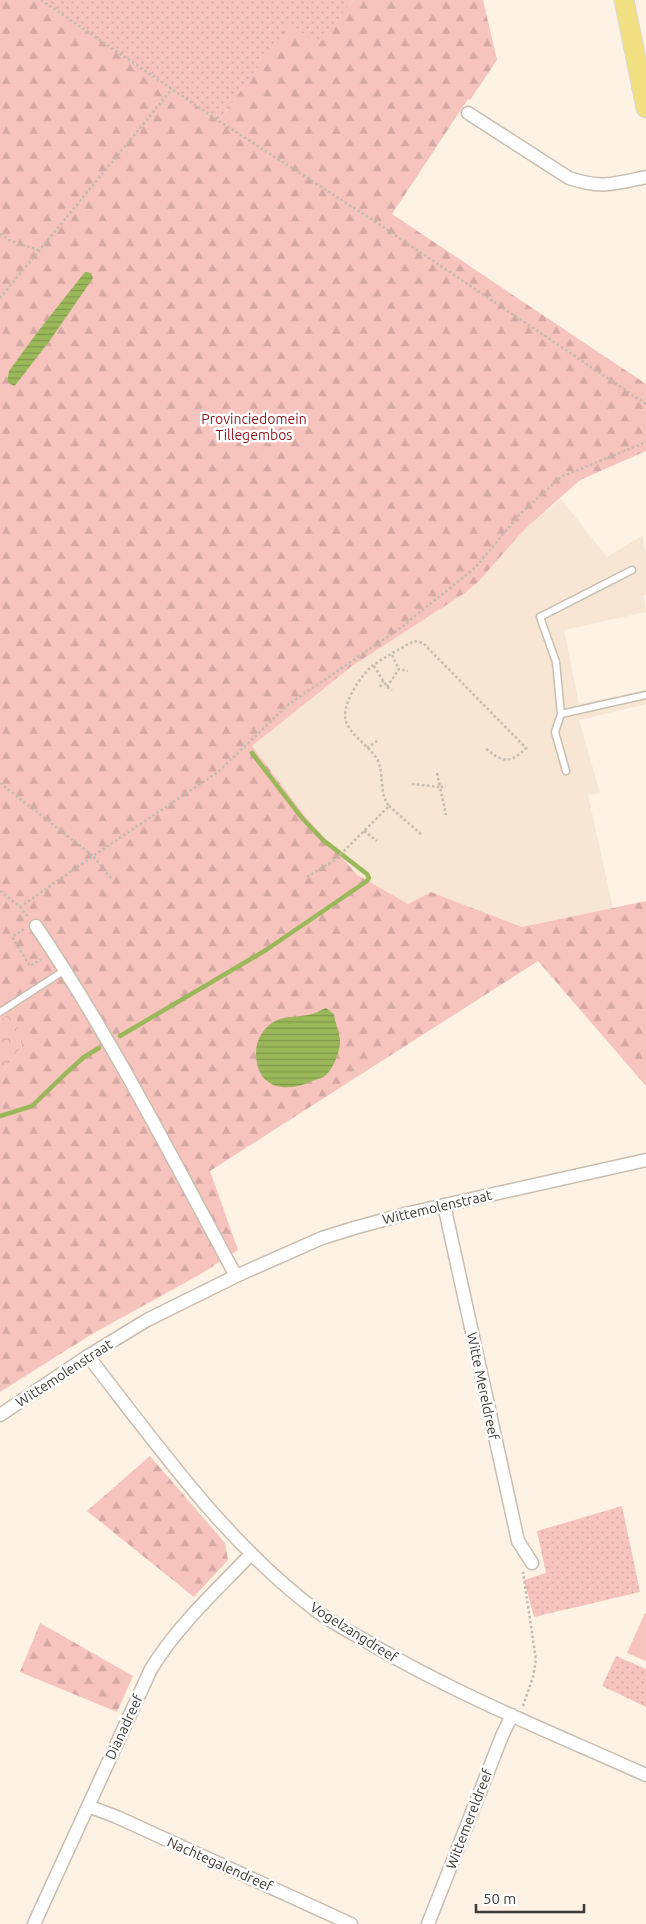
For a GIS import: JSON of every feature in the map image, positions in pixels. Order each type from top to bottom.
[{"type":"main road","points":[[624,0],[646,108]]},
{"type":"street","points":[[468,113],[569,178],[587,184],[603,186],[646,177]]},
{"type":"street","points":[[31,927],[53,951],[65,970],[149,1115],[236,1276]]},
{"type":"street","name":"Wittemolenstraat","points":[[0,1415],[88,1356],[147,1320],[236,1276],[322,1238],[375,1221],[646,1160]]},
{"type":"street","name":"Witte Mereldreef","points":[[444,1205],[518,1541],[532,1563]]},
{"type":"street","name":"Vogelzangdreef","points":[[88,1356],[226,1528],[284,1585],[319,1613],[436,1680],[646,1775]]},
{"type":"street","name":"Dianadreef","points":[[34,1924],[151,1669],[186,1621],[251,1554]]},
{"type":"street","name":"Wittemereldreef","points":[[428,1924],[502,1736],[516,1716]]},
{"type":"street","name":"Nachtegalendreef","points":[[88,1806],[117,1817],[351,1924]]},
{"type":"lane","points":[[566,771],[555,732],[561,714],[556,662],[540,617],[632,570]]},
{"type":"lane","points":[[561,714],[646,695]]},
{"type":"lane","points":[[0,1012],[65,970]]},
{"type":"path","points":[[40,0],[646,404]]},
{"type":"path","points":[[0,298],[172,89]]},
{"type":"path","points":[[0,234],[11,241],[38,250]]},
{"type":"path","points":[[0,891],[20,907],[218,772],[290,704],[399,629],[475,568],[520,514],[561,477],[646,442]]},
{"type":"path","points":[[422,836],[389,806],[383,793],[379,764],[347,724],[345,708],[348,699],[366,673],[414,641],[423,643],[526,748],[518,756],[510,760],[504,760],[498,758],[485,748]]},
{"type":"path","points":[[392,654],[399,669]]},
{"type":"path","points":[[374,666],[387,687],[392,690]]},
{"type":"path","points":[[399,669],[408,671]]},
{"type":"path","points":[[387,687],[399,669]]},
{"type":"path","points":[[380,687],[384,681]]},
{"type":"path","points":[[367,748],[377,741]]},
{"type":"path","points":[[437,773],[446,815]]},
{"type":"path","points":[[0,783],[93,856],[111,878]]},
{"type":"path","points":[[412,784],[446,786]]},
{"type":"path","points":[[307,877],[336,859],[389,806]]},
{"type":"path","points":[[364,832],[377,842]]},
{"type":"path","points":[[31,927],[12,936],[30,966],[53,951]]},
{"type":"path","points":[[516,1716],[533,1677],[536,1660],[522,1566],[532,1563]]},
{"type":"shaded area","points":[[85,272],[91,273],[93,278],[51,339],[14,386],[7,382],[9,371]]},
{"type":"shaded area","points":[[561,499],[607,557],[642,536],[646,554],[646,595],[643,596],[646,612],[564,630],[579,704],[646,690],[646,704],[579,720],[600,793],[588,795],[613,908],[522,927],[431,892],[408,905],[358,877],[305,816],[252,746],[352,666],[465,593],[479,581],[523,531]]},
{"type":"shaded area","points":[[326,1008],[334,1014],[340,1041],[337,1056],[329,1072],[322,1078],[292,1087],[282,1087],[267,1081],[257,1065],[256,1053],[257,1044],[264,1031],[279,1019],[311,1014]]},
{"type":"green space","name":"Provinciedomein Tillegembos","points":[[0,0],[41,0],[219,121],[289,24],[319,44],[353,0],[483,0],[497,60],[470,100],[468,99],[392,214],[646,384],[646,451],[580,480],[523,531],[479,581],[465,593],[352,666],[252,746],[305,816],[358,876],[408,904],[431,892],[522,927],[646,901],[646,1086],[538,961],[210,1171],[238,1250],[199,1275],[92,1334],[0,1392],[0,1075],[22,1047],[14,1011],[0,1020]]},
{"type":"green space","points":[[41,0],[353,0],[319,45],[289,25],[219,121]]},
{"type":"green space","points":[[15,1010],[22,1047],[0,1075],[0,1020]]},
{"type":"green space","points":[[150,1456],[225,1543],[228,1560],[194,1597],[87,1511]]},
{"type":"green space","points":[[622,1506],[640,1592],[534,1617],[524,1580],[546,1573],[537,1531]]},
{"type":"green space","points":[[646,1614],[646,1661],[627,1653]]},
{"type":"green space","points":[[40,1623],[133,1676],[117,1712],[20,1672]]},
{"type":"green space","points":[[616,1656],[646,1669],[646,1707],[602,1686]]},
{"type":"waterway","points":[[120,1036],[266,950],[369,878],[367,874],[323,840],[302,818],[252,753]]},
{"type":"waterway","points":[[0,1116],[32,1106],[84,1057],[99,1048]]}]
